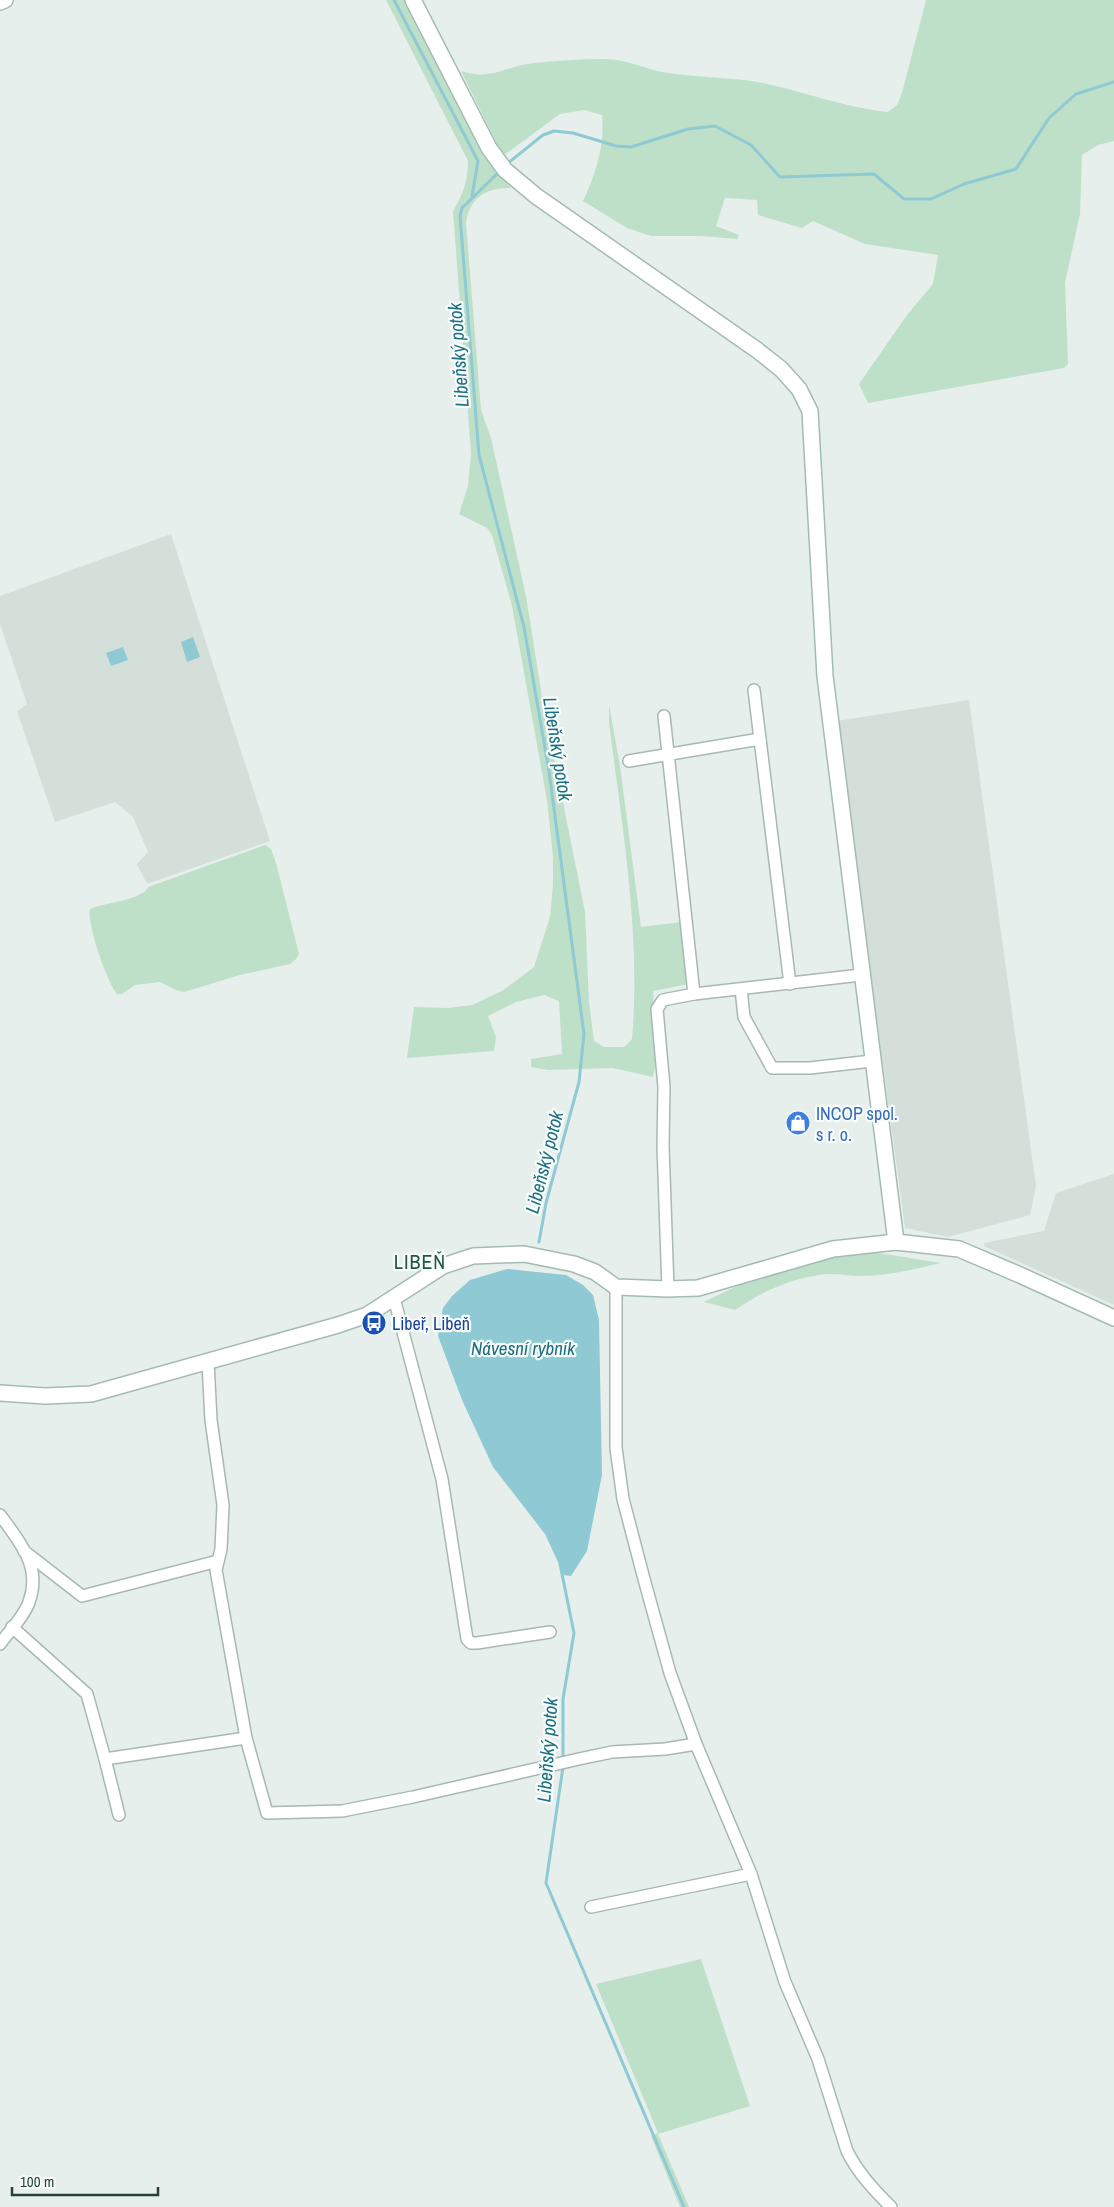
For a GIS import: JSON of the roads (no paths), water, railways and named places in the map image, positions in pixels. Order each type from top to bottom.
[{"type":"street","points":[[0,2],[5,0]]},
{"type":"street","points":[[412,0],[489,148],[502,166],[536,196],[757,350],[781,369],[799,389],[810,411],[825,676],[896,1242]]},
{"type":"street","points":[[754,690],[790,984]]},
{"type":"street","points":[[664,716],[694,994]]},
{"type":"street","points":[[629,761],[760,739]]},
{"type":"street","points":[[668,1290],[663,1146],[664,1087],[657,1009],[663,1000],[694,994],[861,975]]},
{"type":"street","points":[[741,990],[744,1017],[772,1068],[810,1068],[872,1061]]},
{"type":"street","points":[[0,1393],[45,1396],[91,1394],[338,1325],[367,1315],[443,1266],[474,1256],[524,1254],[574,1264],[595,1272],[616,1287],[668,1290],[698,1288],[833,1249],[896,1242],[959,1250],[1020,1275],[1114,1318]]},
{"type":"street","points":[[616,1287],[616,1448],[622,1498],[670,1672],[696,1744],[751,1874],[784,1982],[818,2059],[847,2151],[862,2174],[891,2207]]},
{"type":"street","points":[[394,1298],[442,1479],[467,1639],[477,1643],[550,1632]]},
{"type":"street","points":[[208,1362],[211,1420],[223,1505],[221,1549],[216,1570],[246,1738],[267,1813],[342,1811],[604,1754],[665,1749],[696,1744]]},
{"type":"street","points":[[0,1515],[24,1550],[33,1570],[34,1583],[29,1604],[0,1644]]},
{"type":"street","points":[[24,1550],[82,1596],[218,1561]]},
{"type":"street","points":[[12,1627],[87,1694],[119,1815]]},
{"type":"street","points":[[105,1759],[246,1738]]},
{"type":"street","points":[[591,1907],[751,1874]]},
{"type":"water","points":[[193,637],[200,657],[187,662],[181,642]]},
{"type":"water","points":[[123,647],[128,660],[111,666],[106,653]]},
{"type":"water","name":"Návesní rybník","points":[[507,1269],[566,1275],[583,1285],[593,1295],[599,1320],[602,1475],[587,1551],[571,1576],[564,1575],[545,1534],[493,1467],[462,1400],[438,1336],[443,1308],[452,1296],[470,1280]]},
{"type":"waterway","points":[[394,0],[478,161],[472,196]]},
{"type":"waterway","name":"Libeňský potok","points":[[507,164],[543,135],[554,131],[573,133],[616,146],[631,147],[688,129],[715,126],[751,145],[780,177],[874,174],[904,199],[931,199],[964,184],[1016,169],[1049,118],[1076,94],[1114,82]]},
{"type":"waterway","name":"Libeňský potok","points":[[501,170],[462,208],[460,216],[479,455],[524,627],[549,771],[584,1034],[579,1082],[546,1203],[539,1242]]},
{"type":"waterway","name":"Libeňský potok","points":[[560,1564],[574,1633],[563,1699],[563,1767],[546,1883],[684,2207]]},
{"type":"place","name":"INCOP spol. s r. o.","points":[[798,1123]]},
{"type":"place","name":"Libeř, Libeň","points":[[374,1323]]},
{"type":"district","name":"LIBEŇ","points":[[420,1261]]}]
